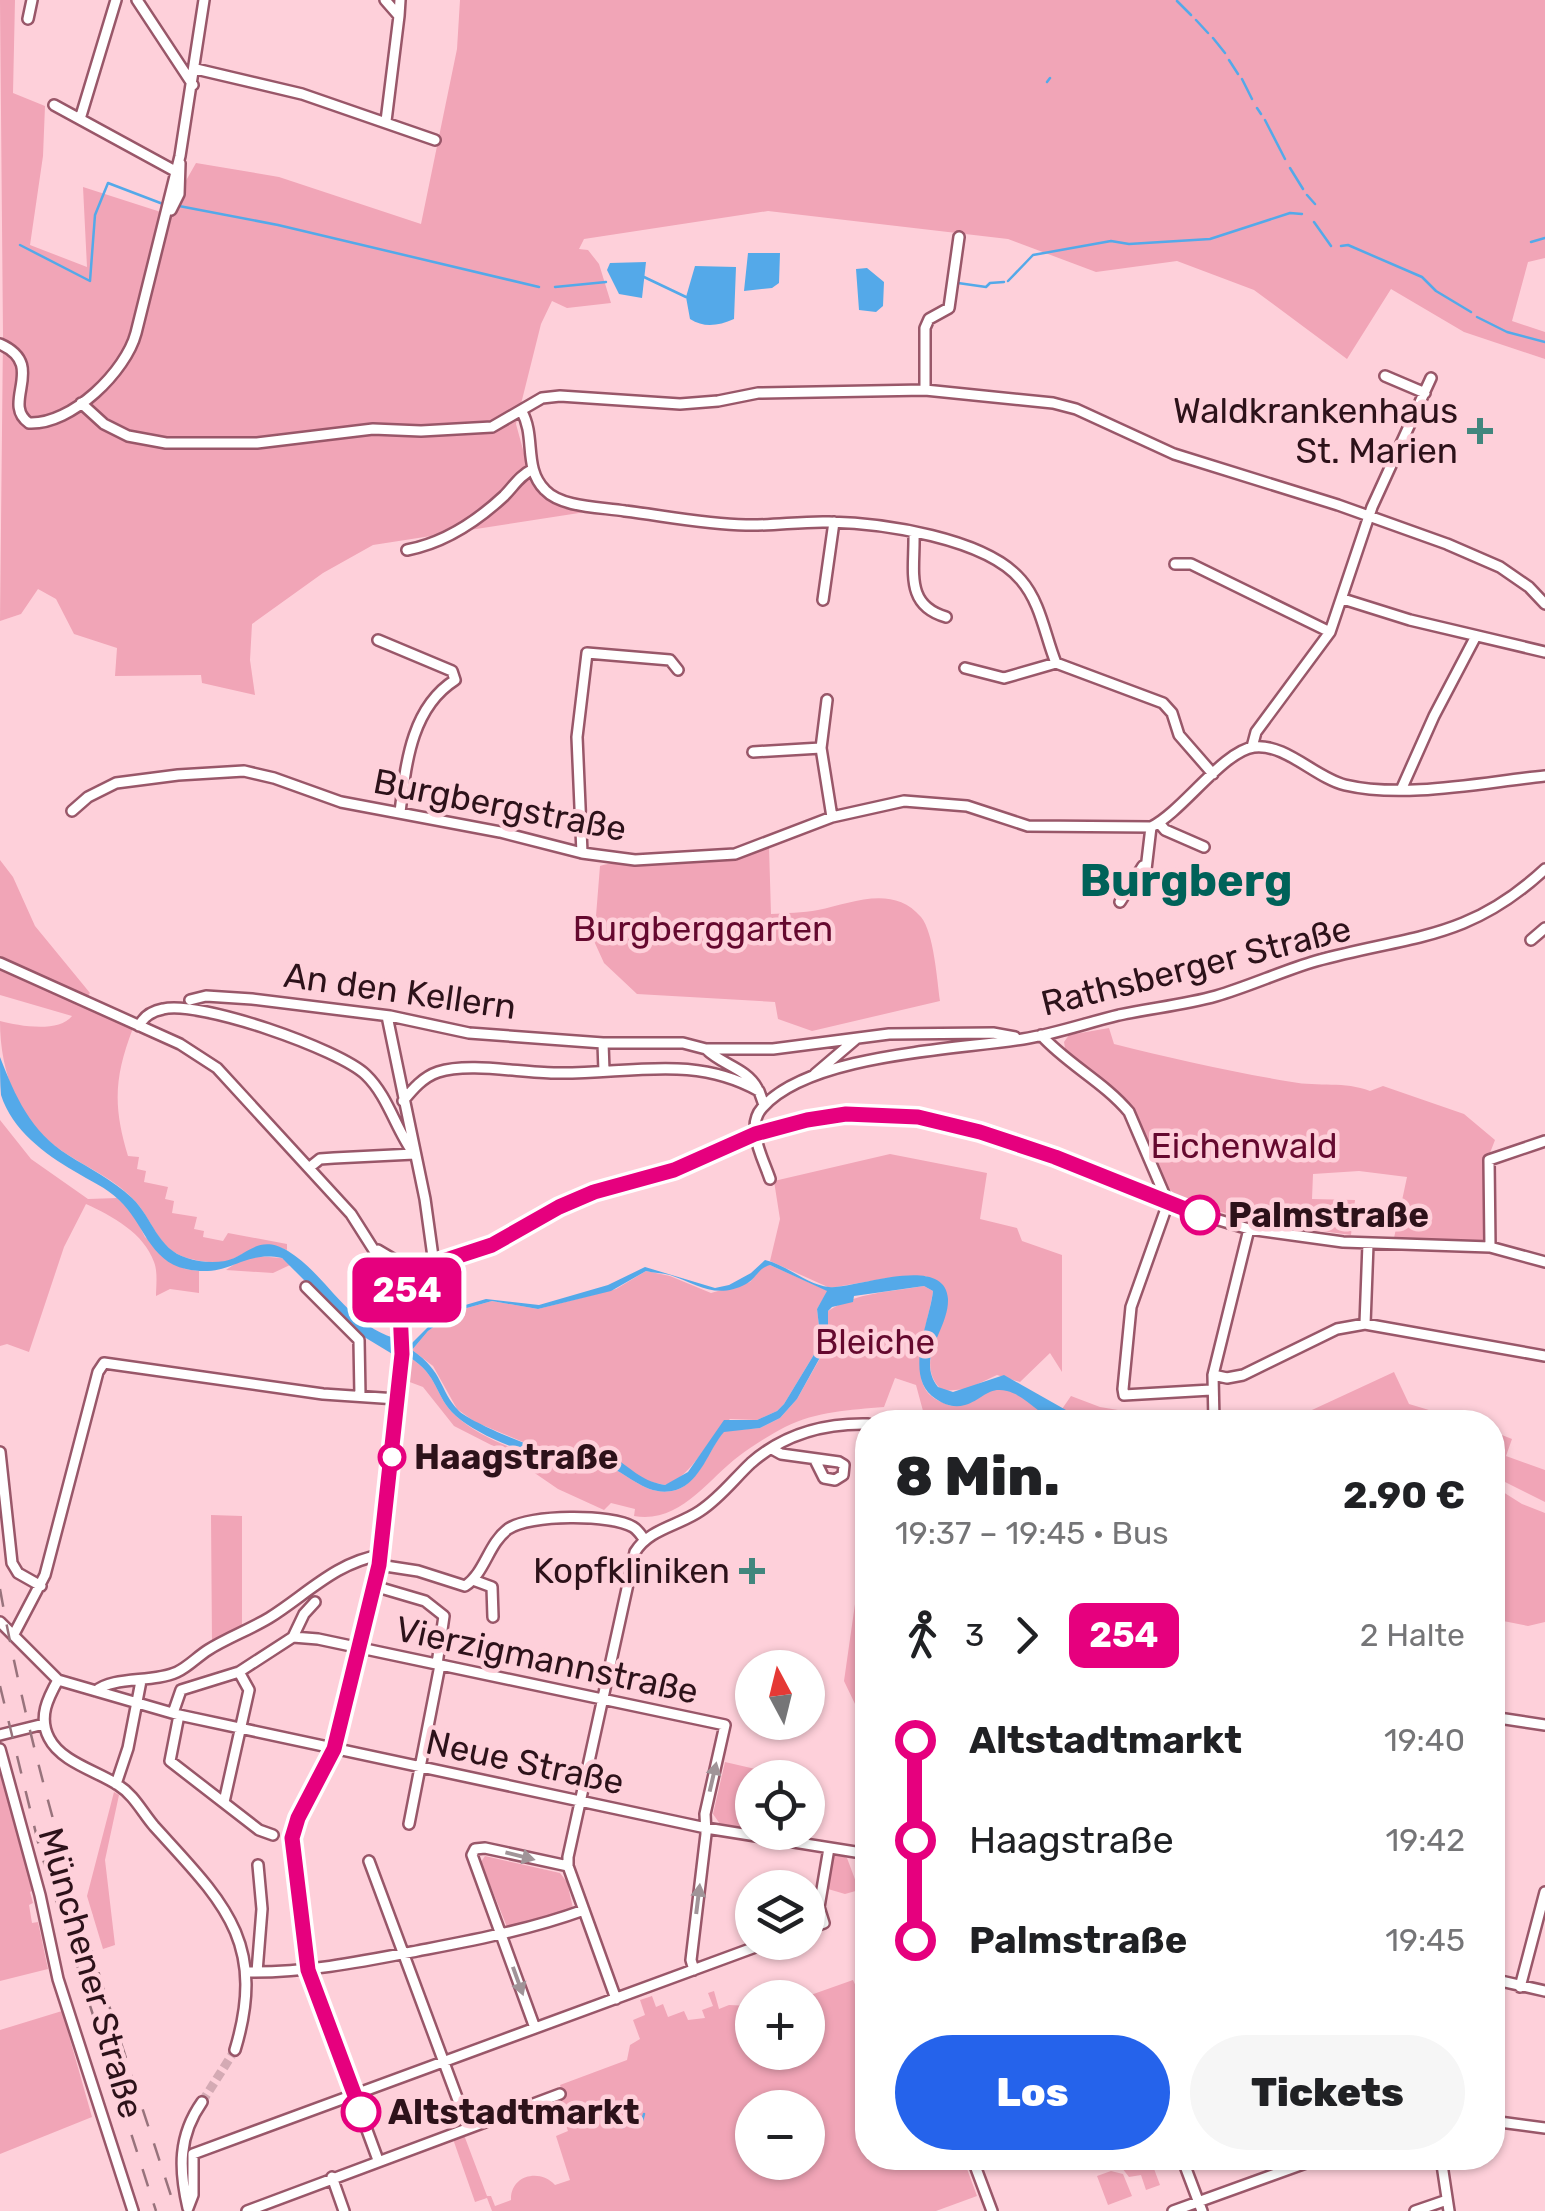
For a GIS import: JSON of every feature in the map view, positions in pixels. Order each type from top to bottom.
[{"type":"street","points":[[28,19],[32,0]]},
{"type":"street","points":[[80,119],[116,0]]},
{"type":"street","points":[[137,0],[193,85]]},
{"type":"street","points":[[0,344],[12,350],[22,366],[16,404],[22,419],[39,424],[81,403],[116,374],[129,355],[180,156],[204,0]]},
{"type":"street","points":[[385,0],[399,16]]},
{"type":"street","points":[[386,122],[400,0]]},
{"type":"street","points":[[196,68],[302,94],[435,140]]},
{"type":"street","points":[[54,105],[175,171]]},
{"type":"street","points":[[165,222],[179,194],[180,156]]},
{"type":"street","points":[[925,390],[926,328],[929,319],[948,308],[959,237]]},
{"type":"street","points":[[1386,376],[1425,393]]},
{"type":"street","points":[[1252,747],[1256,732],[1330,632],[1370,516],[1431,378]]},
{"type":"street","points":[[81,403],[104,424],[128,436],[166,443],[257,443],[373,429],[492,427],[542,398],[560,396],[680,404],[718,402],[758,393],[925,390],[1053,402],[1174,454],[1370,516],[1500,567],[1545,604]]},
{"type":"street","points":[[522,412],[530,433],[532,469],[544,490],[555,497],[585,505],[746,525],[834,522],[881,526],[1001,560],[1023,581],[1038,607],[1056,663]]},
{"type":"street","points":[[406,550],[441,542],[532,469]]},
{"type":"street","points":[[823,600],[834,522]]},
{"type":"street","points":[[914,534],[917,598],[926,611],[946,617]]},
{"type":"street","points":[[1174,564],[1206,570],[1330,632]]},
{"type":"street","points":[[1343,599],[1545,652]]},
{"type":"street","points":[[1401,790],[1432,718],[1476,636]]},
{"type":"street","points":[[378,640],[452,671],[455,680],[436,696],[412,741],[400,812]]},
{"type":"street","points":[[582,853],[577,736],[587,652],[670,660],[678,670]]},
{"type":"street","points":[[966,668],[1004,678],[1056,663],[1163,703],[1172,712],[1186,744],[1213,774]]},
{"type":"street","points":[[827,700],[821,748],[832,817]]},
{"type":"street","points":[[1120,902],[1144,864],[1155,825],[1213,774],[1252,747],[1269,748],[1344,785],[1401,790],[1545,776]]},
{"type":"street","points":[[753,752],[821,748]]},
{"type":"street","name":"Burgbergstraße","points":[[72,812],[88,797],[116,783],[244,771],[341,802],[582,853],[642,860],[735,854],[832,817],[904,801],[967,806],[1028,826],[1155,825],[1204,847]]},
{"type":"street","points":[[1144,864],[1145,878]]},
{"type":"street","name":"Rathsberger Straße","points":[[764,1105],[790,1086],[813,1076],[876,1059],[1040,1036],[1214,996],[1319,960],[1411,942],[1458,927],[1500,905],[1545,869]]},
{"type":"street","points":[[1531,940],[1545,928]]},
{"type":"street","points":[[0,963],[187,1048],[217,1068],[351,1214],[391,1277],[400,1310],[401,1362],[380,1560],[334,1749],[298,1818],[292,1838],[308,1970],[378,2160]]},
{"type":"street","name":"An den Kellern","points":[[140,1026],[146,1015],[206,996],[388,1016],[469,1033],[604,1043],[683,1042],[706,1050],[752,1079],[758,1090]]},
{"type":"street","points":[[190,1000],[215,1014]]},
{"type":"street","points":[[166,1007],[252,1023],[364,1073],[414,1154]]},
{"type":"street","points":[[388,1016],[432,1264]]},
{"type":"street","name":"An den Kellern","points":[[706,1050],[773,1050],[860,1037],[994,1034],[1025,1038]]},
{"type":"street","points":[[1040,1036],[1128,1112],[1168,1203],[1131,1307],[1124,1395],[1212,1390]]},
{"type":"street","points":[[813,1076],[860,1037]]},
{"type":"street","points":[[604,1043],[604,1071]]},
{"type":"street","points":[[403,1101],[426,1079],[444,1070],[554,1074],[630,1068],[694,1070],[728,1077],[758,1090],[764,1105],[756,1115],[755,1134],[770,1179]]},
{"type":"street","points":[[391,1277],[415,1274],[432,1264],[492,1245],[594,1192],[674,1170],[755,1134],[846,1114],[918,1117],[1055,1157],[1168,1203],[1249,1229],[1368,1244],[1490,1247],[1545,1262]]},
{"type":"street","points":[[1490,1247],[1489,1160],[1545,1141]]},
{"type":"street","points":[[310,1167],[320,1160],[334,1158],[414,1154]]},
{"type":"street","points":[[1213,1410],[1213,1375],[1249,1229]]},
{"type":"street","points":[[372,1244],[404,1266]]},
{"type":"street","points":[[1365,1324],[1368,1244]]},
{"type":"street","points":[[391,1277],[404,1266],[432,1264]]},
{"type":"street","points":[[400,1310],[415,1274]]},
{"type":"street","points":[[306,1286],[359,1340],[360,1396]]},
{"type":"street","points":[[1213,1375],[1227,1378],[1243,1374],[1337,1329],[1365,1324],[1545,1356]]},
{"type":"street","points":[[14,1634],[40,1586],[98,1372],[104,1363],[323,1394],[397,1398]]},
{"type":"street","points":[[616,1999],[568,1866],[632,1560],[644,1539],[704,1508],[772,1448],[826,1426],[855,1425]]},
{"type":"street","points":[[784,1442],[789,1455]]},
{"type":"street","points":[[772,1448],[815,1460]]},
{"type":"street","points":[[0,1452],[12,1563],[18,1573],[40,1586]]},
{"type":"street","points":[[96,1691],[106,1684],[178,1672],[206,1651],[301,1597],[350,1562],[380,1560],[462,1586],[473,1580],[497,1540],[521,1522],[570,1517],[624,1524],[644,1539]]},
{"type":"street","points":[[473,1580],[492,1587],[493,1617]]},
{"type":"street","points":[[374,1586],[425,1600],[444,1616],[410,1824]]},
{"type":"street","points":[[273,1835],[259,1830],[170,1761],[176,1714],[181,1690],[239,1672],[293,1637],[314,1602]]},
{"type":"street","points":[[0,1622],[58,1680],[47,1702],[44,1724],[50,1740],[60,1752],[129,1794],[198,1872],[233,1928],[252,1972]]},
{"type":"street","name":"Vierzigmannstraße","points":[[293,1637],[725,1726],[705,1814],[706,1828]]},
{"type":"street","points":[[224,1802],[249,1690],[239,1672]]},
{"type":"street","name":"Neue Straße","points":[[58,1680],[241,1729],[706,1828],[855,1852]]},
{"type":"street","points":[[116,1784],[141,1681]]},
{"type":"street","points":[[1505,1719],[1545,1725]]},
{"type":"street","points":[[0,1734],[44,1724]]},
{"type":"street","name":"Münchener Straße","points":[[0,1749],[40,1895],[58,1979],[132,2211]]},
{"type":"street","points":[[694,1970],[691,1960],[706,1828]]},
{"type":"street","points":[[535,2028],[472,1861],[474,1851],[485,1848],[568,1866]]},
{"type":"street","points":[[825,1870],[829,1848]]},
{"type":"street","points":[[369,1862],[468,2127]]},
{"type":"street","points":[[235,2050],[262,1909],[258,1865]]},
{"type":"street","points":[[1520,1986],[1545,1892]]},
{"type":"street","points":[[252,1972],[308,1970],[500,1936],[584,1910]]},
{"type":"street","points":[[188,2209],[193,2195],[193,2154],[735,1955]]},
{"type":"street","points":[[1505,1982],[1545,1992]]},
{"type":"street","points":[[246,2210],[560,2094]]},
{"type":"street","points":[[188,2209],[182,2147],[186,2128],[202,2102]]},
{"type":"street","points":[[1505,2123],[1545,2128]]},
{"type":"street","points":[[977,2170],[992,2211]]},
{"type":"street","points":[[1187,2170],[1201,2206]]},
{"type":"street","points":[[1173,2211],[1201,2206],[1290,2170]]},
{"type":"street","points":[[1415,2211],[1448,2205],[1442,2170]]},
{"type":"street","points":[[332,2177],[344,2211]]},
{"type":"green space","points":[[0,0],[15,0],[13,93],[45,106],[43,156],[30,245],[87,267],[83,187],[167,214],[196,163],[279,177],[421,224],[457,49],[460,0],[1545,0],[1545,258],[1528,262],[1512,321],[1545,332],[1545,359],[1464,332],[1391,289],[1347,359],[1254,290],[1177,261],[1096,272],[1008,239],[768,211],[584,239],[579,249],[588,250],[599,264],[611,303],[567,308],[552,301],[541,324],[516,424],[528,468],[540,490],[592,511],[373,545],[323,573],[252,624],[250,660],[255,695],[202,683],[201,675],[115,676],[117,648],[74,634],[56,599],[38,589],[21,614],[0,621]]},
{"type":"green space","name":"Burgberggarten","points":[[769,847],[771,914],[885,898],[910,907],[921,917],[929,934],[940,1001],[812,1031],[778,1019],[775,1002],[637,994],[604,963],[594,941],[600,866],[706,861]]},
{"type":"green space","points":[[0,860],[13,877],[35,926],[90,993],[82,1004],[133,1028],[119,1077],[118,1107],[128,1156],[139,1157],[137,1169],[146,1171],[144,1182],[168,1187],[165,1199],[174,1201],[172,1213],[197,1217],[194,1229],[204,1231],[203,1237],[223,1241],[228,1233],[287,1244],[287,1250],[263,1246],[219,1262],[175,1253],[127,1194],[65,1153],[35,1127],[8,1078],[0,1021],[49,1026],[72,1016],[0,995]]},
{"type":"green space","name":"Eichenwald","points":[[1109,1028],[1114,1044],[1136,1050],[1292,1082],[1370,1091],[1383,1086],[1464,1114],[1495,1140],[1483,1171],[1488,1236],[1482,1241],[1394,1238],[1407,1177],[1359,1171],[1313,1174],[1312,1199],[1355,1200],[1351,1235],[1255,1222],[1181,1200],[1165,1185],[1132,1112],[1066,1054],[1064,1042],[1069,1035]]},
{"type":"green space","points":[[0,1120],[31,1159],[88,1199],[117,1198],[133,1213],[145,1237],[185,1269],[199,1271],[199,1293],[170,1289],[156,1296],[155,1266],[143,1242],[116,1220],[86,1204],[64,1247],[29,1352],[7,1344],[0,1346]]},
{"type":"green space","points":[[890,1154],[987,1173],[980,1219],[1017,1228],[1022,1241],[1062,1255],[1062,1372],[1050,1353],[1020,1382],[997,1375],[967,1389],[943,1391],[935,1382],[930,1363],[946,1311],[926,1276],[830,1288],[770,1261],[780,1219],[774,1181]]},
{"type":"green space","points":[[282,1258],[290,1265],[273,1273],[226,1270],[242,1259]]},
{"type":"green space","points":[[770,1265],[828,1291],[817,1309],[821,1343],[777,1411],[757,1420],[730,1419],[692,1465],[665,1485],[642,1480],[609,1456],[592,1453],[568,1457],[475,1422],[457,1409],[433,1366],[412,1350],[428,1331],[456,1311],[492,1301],[538,1309],[616,1289],[646,1271],[711,1293],[750,1282],[763,1266]]},
{"type":"green space","name":"Bleiche","points":[[924,1286],[933,1291],[920,1373],[923,1385],[937,1400],[951,1406],[997,1388],[1016,1393],[1042,1410],[923,1410],[916,1385],[895,1378],[884,1407],[834,1412],[797,1422],[744,1452],[679,1507],[650,1517],[634,1516],[635,1509],[611,1503],[604,1510],[558,1489],[501,1450],[454,1426],[423,1387],[407,1381],[409,1357],[426,1371],[456,1416],[492,1439],[548,1459],[600,1463],[640,1484],[666,1492],[692,1480],[724,1431],[760,1428],[780,1418],[797,1399],[828,1344],[828,1311],[862,1296]]},
{"type":"green space","points":[[1394,1372],[1409,1404],[1429,1410],[1312,1410]]},
{"type":"green space","points":[[1071,1396],[1118,1410],[1064,1410]]},
{"type":"green space","points":[[1505,1436],[1512,1439],[1506,1456],[1545,1470],[1545,1502],[1505,1482]]},
{"type":"green space","points":[[1505,1493],[1545,1513],[1545,1622],[1528,1626],[1505,1621]]},
{"type":"green space","points":[[211,1515],[242,1516],[242,1630],[212,1643]]},
{"type":"green space","points":[[855,1604],[855,1704],[844,1681]]},
{"type":"green space","points":[[725,1762],[735,1764],[735,1827],[720,1824],[713,1814]]},
{"type":"green space","points":[[0,1774],[34,1890],[30,1892],[33,1903],[29,1905],[32,1923],[38,1922],[48,1969],[0,1981]]},
{"type":"green space","points":[[114,1792],[119,1795],[105,1860],[115,1945],[103,1949],[87,1896]]},
{"type":"green space","points":[[836,1853],[847,1858],[855,1891],[845,1894],[828,1889],[831,1860]]},
{"type":"green space","points":[[485,1856],[560,1873],[567,1882],[573,1908],[507,1927],[481,1862]]},
{"type":"green space","points":[[853,1980],[855,2170],[967,2170],[977,2196],[936,2211],[492,2211],[487,2198],[475,2202],[453,2139],[464,2135],[487,2196],[491,2196],[495,2206],[511,2200],[515,2185],[527,2177],[542,2177],[555,2185],[570,2180],[556,2136],[568,2131],[557,2100],[564,2097],[560,2085],[627,2060],[630,2045],[640,2039],[633,2020],[645,2015],[640,2000],[652,1996],[656,2007],[663,2004],[668,2017],[684,2011],[688,2020],[705,2018],[702,2010],[713,2006],[708,1993],[714,1991],[719,2009],[735,2005],[735,2070],[825,2070],[825,1990]]},
{"type":"green space","points":[[62,2011],[92,2117],[0,2154],[0,2030]]},
{"type":"green space","points":[[1124,2170],[1154,2170],[1160,2185],[1146,2190],[1141,2175],[1129,2177]]},
{"type":"green space","points":[[1111,2171],[1123,2174],[1132,2196],[1108,2205],[1097,2176]]},
{"type":"water","points":[[748,253],[780,253],[779,283],[772,288],[744,291]]},
{"type":"water","points":[[646,262],[642,298],[619,294],[607,270],[610,263]]},
{"type":"water","points":[[695,266],[736,267],[734,319],[711,325],[690,319],[686,297]]},
{"type":"water","points":[[867,268],[884,282],[883,306],[876,312],[859,310],[856,269]]},
{"type":"water","points":[[0,1057],[34,1124],[55,1146],[132,1198],[169,1248],[187,1258],[211,1262],[225,1261],[261,1245],[278,1246],[302,1261],[362,1321],[394,1338],[394,1355],[356,1332],[282,1258],[256,1258],[201,1271],[174,1265],[163,1258],[114,1195],[52,1157],[21,1130],[1,1095]]},
{"type":"water","points":[[765,1260],[829,1287],[896,1276],[932,1278],[943,1285],[948,1299],[931,1354],[932,1376],[938,1387],[953,1392],[1004,1375],[1066,1410],[1038,1410],[1014,1394],[1000,1390],[961,1406],[936,1399],[926,1390],[919,1364],[933,1291],[924,1286],[854,1296],[853,1302],[828,1311],[828,1343],[797,1399],[780,1418],[760,1428],[724,1432],[692,1480],[666,1492],[648,1488],[606,1465],[549,1459],[477,1431],[456,1416],[426,1371],[409,1357],[410,1345],[431,1324],[455,1308],[486,1299],[539,1305],[608,1285],[645,1267],[715,1288],[729,1285]],"holes":[[[770,1265],[827,1291],[817,1309],[821,1343],[784,1404],[757,1420],[724,1420],[688,1472],[665,1485],[648,1480],[605,1455],[556,1454],[478,1423],[459,1411],[430,1366],[412,1350],[428,1331],[456,1311],[492,1301],[538,1309],[611,1291],[646,1271],[725,1291],[746,1284]]]},
{"type":"waterway","points":[[1177,1],[1191,15]]},
{"type":"waterway","points":[[1196,20],[1208,33]]},
{"type":"waterway","points":[[1213,38],[1225,53]]},
{"type":"waterway","points":[[1229,60],[1238,74]]},
{"type":"waterway","points":[[1047,82],[1050,78]]},
{"type":"waterway","points":[[1242,79],[1252,99]]},
{"type":"waterway","points":[[1257,108],[1261,114]]},
{"type":"waterway","points":[[1265,120],[1285,159]]},
{"type":"waterway","points":[[1290,168],[1303,189]]},
{"type":"waterway","points":[[20,245],[90,281],[95,215],[108,183],[163,204]]},
{"type":"waterway","points":[[1307,195],[1315,204]]},
{"type":"waterway","points":[[179,206],[278,225],[539,287]]},
{"type":"waterway","points":[[1008,281],[1033,255],[1111,241],[1129,244],[1210,239],[1290,213],[1302,214]]},
{"type":"waterway","points":[[1314,222],[1331,246]]},
{"type":"waterway","points":[[1531,242],[1545,238]]},
{"type":"waterway","points":[[1341,246],[1348,245],[1422,277],[1436,291],[1471,312]]},
{"type":"waterway","points":[[644,277],[686,297]]},
{"type":"waterway","points":[[555,287],[606,282]]},
{"type":"waterway","points":[[958,283],[986,287],[1004,282]]},
{"type":"waterway","points":[[1477,317],[1507,332],[1545,342]]},
{"type":"waterway","points":[[642,2121],[644,2114]]},
{"type":"waterway","points":[[618,2122],[623,2127]]},
{"type":"tunnel","points":[[202,2102],[235,2050]]},
{"type":"railway","points":[[0,1589],[55,1825],[176,2211]]},
{"type":"railway","points":[[0,1686],[40,1850],[156,2211]]},
{"type":"bus line","name":"254","points":[[361,2112],[308,1970],[292,1838],[298,1818],[334,1749],[379,1565],[402,1354],[400,1310],[415,1274],[506,1239],[559,1207],[594,1192],[674,1170],[755,1134],[846,1114],[918,1117],[980,1132],[1055,1157],[1200,1215]]},
{"type":"place","name":"Waldkrankenhaus St. Marien","points":[[1480,431]]},
{"type":"place","name":"Palmstraße","points":[[1200,1215]]},
{"type":"place","name":"Haagstraße","points":[[392,1457]]},
{"type":"place","name":"Kopfkliniken","points":[[752,1571]]},
{"type":"place","name":"Altstadtmarkt","points":[[361,2112]]},
{"type":"district","name":"Burgberg","points":[[1186,880]]}]
